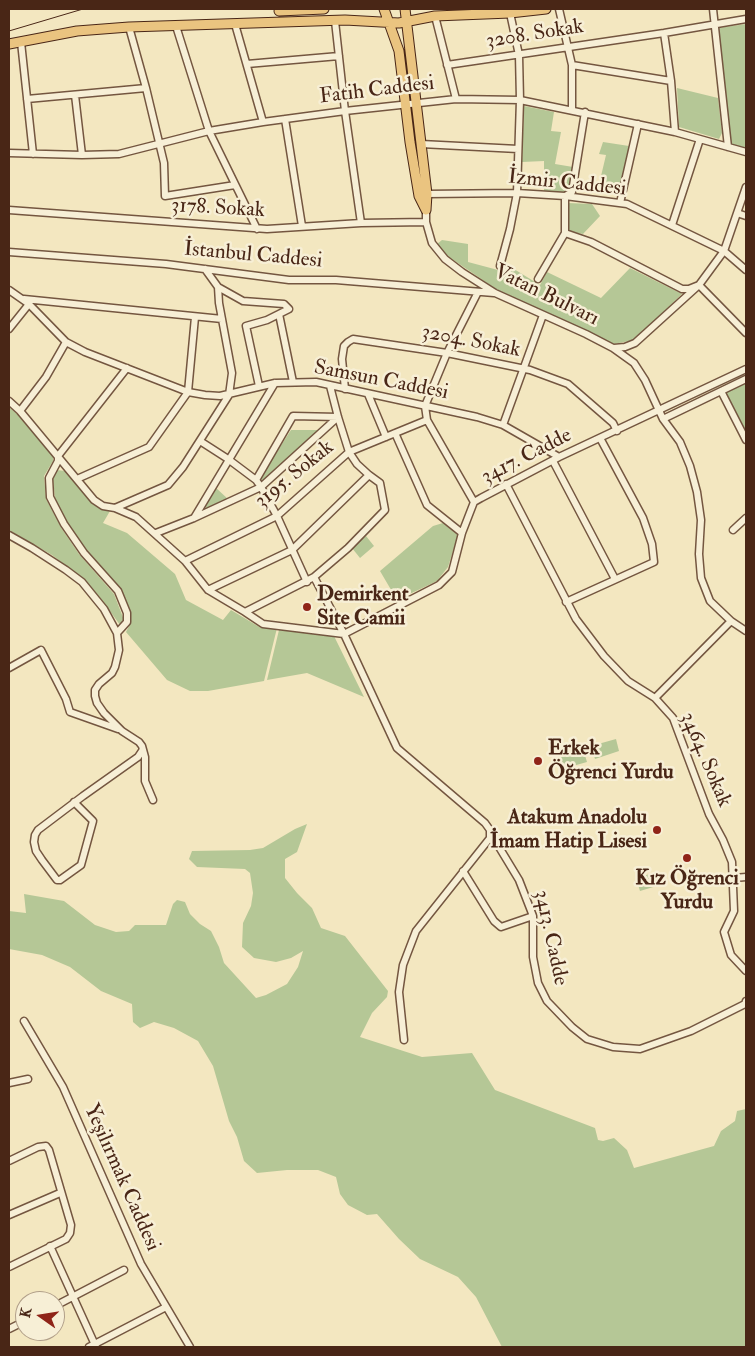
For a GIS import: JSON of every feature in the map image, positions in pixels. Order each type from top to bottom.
[{"type":"main road","points":[[279,10],[324,9]]},
{"type":"main road","name":"Vatan Bulvarı","points":[[384,9],[388,24],[400,51],[405,104],[419,196],[426,210]]},
{"type":"main road","name":"Vatan Bulvarı","points":[[405,9],[427,194],[426,210]]},
{"type":"main road","points":[[9,44],[77,31],[129,27],[360,20],[388,24],[435,16],[510,13],[546,9]]},
{"type":"street","points":[[559,9],[572,65],[572,109]]},
{"type":"street","points":[[713,9],[728,147]]},
{"type":"street","points":[[279,10],[282,22]]},
{"type":"street","points":[[500,266],[517,193],[520,100],[519,55],[510,13]]},
{"type":"street","points":[[435,16],[456,99]]},
{"type":"street","name":"3208. Sokak","points":[[447,65],[746,19]]},
{"type":"street","points":[[335,21],[345,111],[361,223]]},
{"type":"street","points":[[235,24],[263,122]]},
{"type":"street","points":[[176,26],[209,131],[257,229]]},
{"type":"street","points":[[129,27],[164,163],[165,196],[235,185]]},
{"type":"street","points":[[664,33],[676,132]]},
{"type":"street","points":[[21,42],[33,154]]},
{"type":"street","points":[[247,64],[339,56]]},
{"type":"street","points":[[572,65],[671,81]]},
{"type":"street","points":[[27,99],[146,88]]},
{"type":"street","points":[[75,95],[82,155]]},
{"type":"street","name":"Fatih Caddesi","points":[[9,153],[119,154],[209,131],[263,122],[416,102],[456,99],[520,100],[572,109],[676,132],[746,152]]},
{"type":"street","points":[[538,279],[565,233],[565,196],[572,192],[585,112]]},
{"type":"street","points":[[285,119],[302,226]]},
{"type":"street","points":[[620,203],[638,124]]},
{"type":"street","points":[[672,226],[700,139]]},
{"type":"street","points":[[421,144],[518,149]]},
{"type":"street","points":[[613,348],[625,347],[636,343],[699,285],[724,251],[746,187]]},
{"type":"street","name":"İzmir Caddesi","points":[[427,194],[517,193],[565,196],[627,204],[724,251],[746,270]]},
{"type":"street","name":"3178. Sokak","points":[[9,210],[257,229],[361,223],[426,222]]},
{"type":"street","name":"Vatan Bulvarı","points":[[426,210],[426,222],[432,243],[445,259],[495,293],[613,348],[634,363],[645,380],[663,419],[680,442],[690,466],[697,492],[701,520],[699,554],[701,578],[710,601],[731,621],[746,631]]},
{"type":"street","points":[[737,213],[746,216]]},
{"type":"street","points":[[565,233],[591,242],[682,289],[689,289],[699,285]]},
{"type":"street","name":"İstanbul Caddesi","points":[[9,252],[205,268],[289,280],[336,280],[495,293]]},
{"type":"street","points":[[115,508],[168,485],[183,467],[229,395],[232,373],[218,287],[205,268]]},
{"type":"street","points":[[699,285],[746,333]]},
{"type":"street","points":[[218,287],[244,301],[284,304],[289,309],[266,320],[246,326],[259,386]]},
{"type":"street","name":"Samsun Caddesi","points":[[9,290],[29,304],[66,342],[85,352],[188,392],[205,395],[229,395],[275,382],[316,382],[477,417],[503,425],[556,459]]},
{"type":"street","points":[[474,502],[427,420],[425,406],[447,353],[478,292]]},
{"type":"street","points":[[23,299],[222,319]]},
{"type":"street","points":[[9,329],[29,304]]},
{"type":"street","points":[[279,314],[293,382]]},
{"type":"street","points":[[503,425],[522,368],[543,315]]},
{"type":"street","points":[[77,479],[148,447],[188,392],[195,317]]},
{"type":"street","name":"3204. Sokak","points":[[344,389],[344,346],[353,339],[447,353],[522,368],[568,384],[613,424],[618,431]]},
{"type":"street","points":[[20,411],[46,377],[66,342]]},
{"type":"street","points":[[117,633],[127,622],[127,613],[118,591],[84,553],[64,524],[50,497],[49,478],[56,466],[58,456],[127,368]]},
{"type":"street","name":"3417. Cadde","points":[[344,634],[439,585],[452,572],[462,533],[474,502],[556,459],[746,369]]},
{"type":"street","points":[[663,419],[746,379]]},
{"type":"street","points":[[194,518],[275,382]]},
{"type":"street","points":[[245,612],[314,578],[348,548],[385,510],[380,483],[357,464],[350,452],[330,386]]},
{"type":"street","points":[[721,391],[746,440]]},
{"type":"street","points":[[368,394],[386,437]]},
{"type":"street","points":[[9,401],[20,411],[94,500],[103,506],[115,508],[136,518],[156,533],[185,560],[208,590],[263,624],[344,634]]},
{"type":"street","points":[[256,480],[293,416],[338,417]]},
{"type":"street","points":[[156,533],[194,518],[261,487],[338,417]]},
{"type":"street","name":"3195. Sokak","points":[[185,560],[277,516],[350,452],[427,420]]},
{"type":"street","points":[[395,433],[428,505],[462,533]]},
{"type":"street","points":[[566,602],[654,562],[655,554],[643,518],[600,438]]},
{"type":"street","points":[[200,440],[256,480],[277,516],[307,582]]},
{"type":"street","points":[[556,459],[615,579]]},
{"type":"street","points":[[56,466],[67,467]]},
{"type":"street","points":[[208,590],[292,550],[369,475]]},
{"type":"street","name":"3464. Sokak","points":[[506,484],[576,619],[604,656],[628,681],[655,698],[672,718],[709,814],[732,862],[734,911],[724,932],[730,955],[746,971]]},
{"type":"street","points":[[733,530],[746,518]]},
{"type":"street","points":[[9,535],[32,548],[82,582],[104,609],[117,633],[119,650],[112,673],[99,684],[95,690],[95,696],[97,703],[104,713],[122,731],[142,746],[145,757],[145,781],[153,800]]},
{"type":"street","name":"3413. Cadde","points":[[314,578],[344,634],[397,748],[485,823],[490,830],[490,838],[499,847],[519,880],[533,916],[533,957],[538,982],[547,1001],[572,1027],[587,1039],[612,1047],[640,1049],[690,1032],[746,1002]]},
{"type":"street","points":[[655,698],[731,621]]},
{"type":"street","points":[[9,668],[41,650],[66,699],[70,712],[122,731]]},
{"type":"street","points":[[74,802],[93,821],[81,865],[60,880],[57,880],[36,851],[35,835],[44,825],[74,802],[138,757],[142,751]]},
{"type":"street","points":[[404,1040],[399,992],[403,965],[416,931],[490,838]]},
{"type":"street","points":[[463,871],[494,920],[501,927],[533,916]]},
{"type":"street","points":[[734,878],[746,877]]},
{"type":"street","name":"Yeşilırmak Caddesi","points":[[24,1021],[63,1087],[140,1264],[190,1347]]},
{"type":"street","points":[[9,1084],[28,1079]]},
{"type":"street","points":[[9,1161],[38,1147],[46,1146],[49,1150],[71,1225],[70,1233],[66,1239],[9,1267]]},
{"type":"street","points":[[9,1215],[60,1192]]},
{"type":"street","points":[[50,1246],[93,1346],[166,1307]]},
{"type":"street","points":[[65,1301],[124,1270]]},
{"type":"green space","points":[[746,24],[746,148],[731,144],[718,28]]},
{"type":"green space","points":[[677,88],[718,98],[722,133],[719,139],[679,127]]},
{"type":"green space","points":[[524,106],[554,112],[551,131],[561,132],[555,164],[573,167],[568,190],[564,194],[544,192],[544,161],[522,162]]},
{"type":"green space","points":[[603,142],[629,146],[619,195],[597,193],[606,155],[599,154]]},
{"type":"green space","points":[[568,203],[592,204],[600,216],[583,234],[567,231]]},
{"type":"green space","points":[[442,240],[468,244],[468,262],[498,270],[509,266],[540,285],[547,272],[601,298],[630,268],[682,294],[634,340],[614,344],[496,289],[446,255],[437,244]]},
{"type":"green space","points":[[746,383],[746,434],[725,393]]},
{"type":"green space","points":[[9,407],[53,456],[53,461],[44,476],[46,499],[62,529],[79,554],[114,594],[124,620],[120,625],[86,581],[52,555],[9,530]]},
{"type":"green space","points":[[291,430],[318,430],[261,482],[259,479]]},
{"type":"green space","points":[[57,470],[65,471],[91,501],[102,509],[110,511],[103,523],[127,533],[175,574],[186,600],[223,620],[231,610],[261,628],[277,628],[264,681],[208,691],[190,691],[167,680],[126,632],[130,624],[130,613],[121,590],[87,552],[66,523],[55,498],[53,479]]},
{"type":"green space","points":[[215,487],[228,499],[207,508],[204,506]]},
{"type":"green space","points":[[443,523],[458,535],[448,567],[437,581],[397,600],[380,571],[433,526]]},
{"type":"green space","points":[[366,536],[374,546],[360,558],[352,548]]},
{"type":"green space","points":[[279,630],[334,636],[364,697],[307,673],[267,680]]},
{"type":"green space","points":[[616,739],[619,751],[595,759],[591,746]]},
{"type":"green space","points":[[583,749],[587,762],[562,769],[559,756]]},
{"type":"green space","points":[[307,824],[297,852],[285,859],[285,878],[312,908],[321,928],[345,936],[388,991],[387,997],[372,1013],[360,1037],[422,1057],[472,1053],[495,1090],[595,1128],[598,1140],[603,1141],[614,1138],[627,1150],[634,1168],[714,1146],[721,1131],[735,1121],[737,1111],[746,1109],[746,1347],[502,1347],[476,1297],[458,1277],[420,1259],[377,1214],[367,1215],[348,1205],[340,1194],[336,1177],[318,1170],[287,1170],[257,1173],[244,1161],[237,1137],[229,1121],[213,1066],[198,1041],[174,1028],[154,1022],[140,1028],[133,1022],[132,1004],[101,991],[70,967],[42,955],[9,949],[9,911],[26,913],[24,894],[64,901],[95,925],[116,932],[129,931],[135,925],[166,925],[173,904],[177,900],[185,902],[190,914],[211,931],[224,963],[256,998],[266,995],[287,984],[298,967],[303,951],[291,958],[276,962],[254,958],[242,947],[243,923],[251,906],[253,893],[250,873],[245,869],[197,867],[189,859],[192,851],[263,848]]},
{"type":"green space","points":[[657,872],[660,885],[640,891],[636,878]]},
{"type":"tram line","points":[[9,31],[83,9]]},
{"type":"place","name":"Demirkent Site Camii","points":[[307,607]]},
{"type":"place","name":"Erkek Öğrenci Yurdu","points":[[538,761]]},
{"type":"place","name":"Atakum Anadolu İmam Hatip Lisesi","points":[[657,830]]},
{"type":"place","name":"Kız Öğrenci Yurdu","points":[[687,858]]}]
